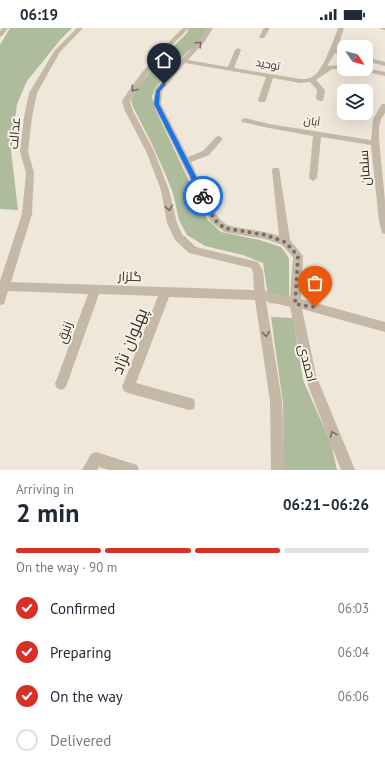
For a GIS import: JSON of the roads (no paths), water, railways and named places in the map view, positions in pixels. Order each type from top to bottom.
[{"type":"street","points":[[0,36],[5,28]]},
{"type":"street","name":"عدالت","points":[[0,300],[2,286],[27,214],[30,173],[24,151],[28,117],[33,93],[57,51],[80,28]]},
{"type":"street","points":[[186,28],[160,53],[133,89],[126,101],[129,111],[150,151],[165,190],[172,223],[178,237],[193,250],[254,265],[258,271],[260,295],[276,401],[278,470]]},
{"type":"street","name":"احمدی","points":[[210,28],[203,40],[158,91],[157,104],[214,219],[224,228],[266,235],[285,242],[298,256],[295,304],[310,375],[348,470]]},
{"type":"street","points":[[262,37],[267,28]]},
{"type":"street","points":[[320,99],[321,90],[312,80],[321,70],[333,51],[341,28]]},
{"type":"street","points":[[230,69],[238,50]]},
{"type":"street","points":[[333,51],[337,52]]},
{"type":"street","name":"توحید","points":[[183,61],[300,81],[312,80]]},
{"type":"street","points":[[373,61],[385,64]]},
{"type":"street","points":[[321,70],[337,65]]},
{"type":"street","points":[[373,72],[385,74]]},
{"type":"street","points":[[262,100],[270,76]]},
{"type":"street","name":"سلمان","points":[[385,109],[376,143],[382,185],[385,230]]},
{"type":"street","name":"آبان","points":[[245,120],[269,126],[376,143]]},
{"type":"street","points":[[313,178],[317,133]]},
{"type":"street","points":[[186,161],[206,153],[219,139]]},
{"type":"street","points":[[276,170],[285,242]]},
{"type":"street","name":"گلزار","points":[[2,286],[260,295],[295,304]]},
{"type":"street","name":"زنبق","points":[[60,384],[94,289]]},
{"type":"street","name":"پهلوان نژاد","points":[[166,292],[128,387],[189,404]]},
{"type":"street","points":[[295,304],[315,307],[385,327]]},
{"type":"street","points":[[89,470],[96,459],[132,470]]}]
